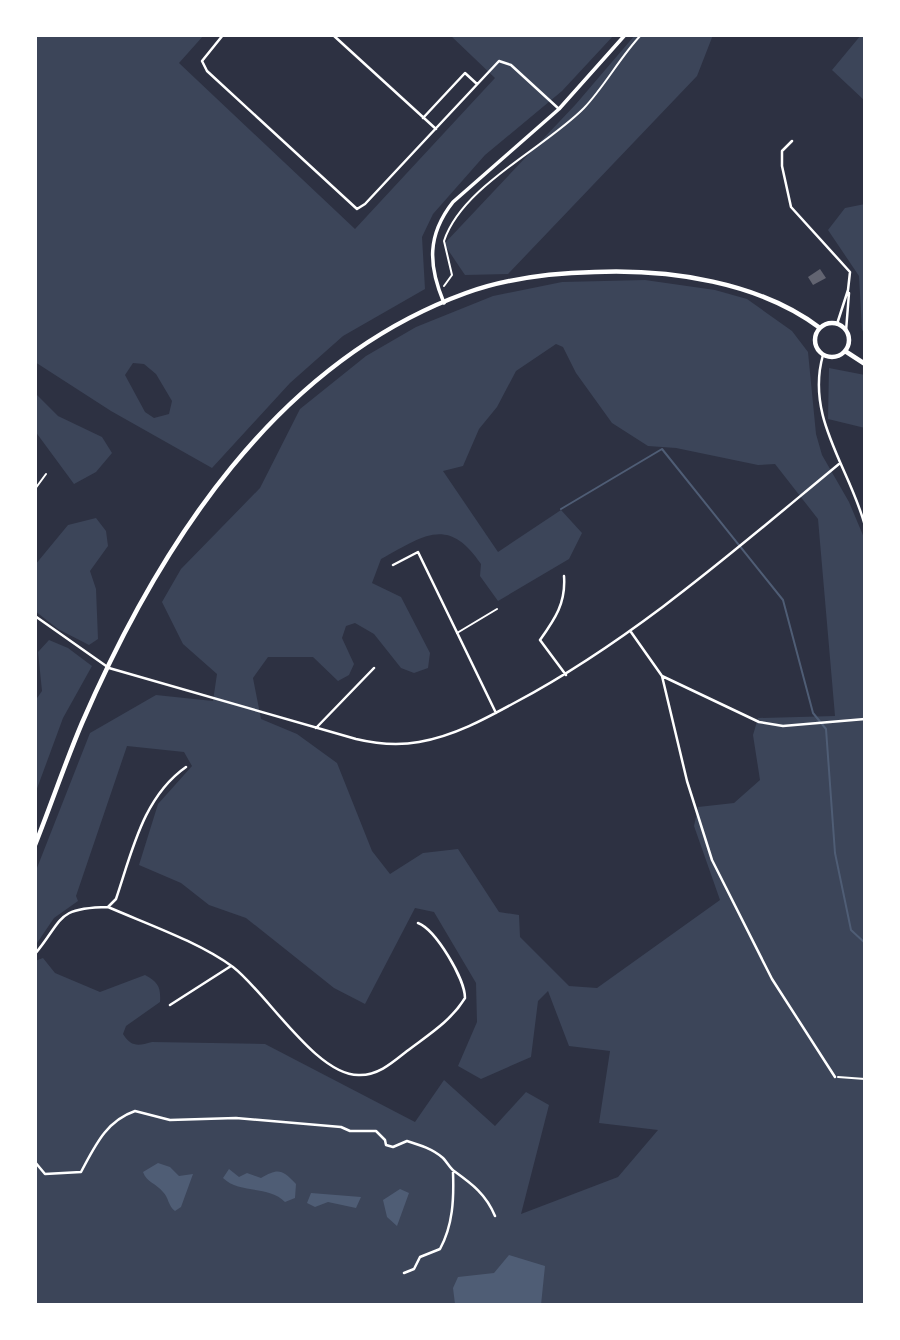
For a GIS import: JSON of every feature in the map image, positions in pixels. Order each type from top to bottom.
[{"type":"main road","points":[[35,845],[82,722],[149,590],[191,521],[275,415],[335,364],[393,326],[444,303],[489,286],[558,273],[650,273],[687,278],[756,295],[782,304],[820,328],[837,324],[846,331],[849,341],[845,351],[832,358],[823,355],[815,342],[820,328]]},
{"type":"main road","points":[[845,351],[865,364]]},
{"type":"street","points":[[223,35],[202,61],[207,71],[357,209],[365,204],[499,61],[511,65],[559,109]]},
{"type":"street","points":[[333,35],[436,129]]},
{"type":"street","points":[[444,303],[438,289],[431,253],[435,230],[443,215],[453,202],[559,109],[625,35]]},
{"type":"street","points":[[423,117],[466,73],[478,85]]},
{"type":"street","points":[[792,141],[782,151],[787,197],[801,220],[850,272],[850,309],[846,331]]},
{"type":"street","points":[[837,324],[849,290]]},
{"type":"street","points":[[823,355],[817,374],[820,404],[839,464],[859,503],[865,526]]},
{"type":"street","points":[[35,616],[109,668],[316,727],[379,744],[397,744],[452,734],[566,675],[631,632],[839,464]]},
{"type":"street","points":[[393,565],[418,552],[496,713]]},
{"type":"street","points":[[564,576],[562,603],[552,625],[540,639],[566,675]]},
{"type":"street","points":[[631,632],[662,676],[700,828],[731,899],[772,979],[835,1077]]},
{"type":"street","points":[[316,727],[374,668]]},
{"type":"street","points":[[662,676],[759,722],[783,726],[865,719]]},
{"type":"street","points":[[108,907],[116,899],[149,805],[173,776],[186,766]]},
{"type":"street","points":[[35,954],[58,919],[73,909],[108,907],[231,966],[268,1000],[327,1064],[345,1073],[360,1075],[386,1068],[448,1020],[465,998],[462,978],[428,930],[418,923]]},
{"type":"street","points":[[170,1005],[231,966]]},
{"type":"street","points":[[35,1162],[45,1174],[81,1172],[96,1142],[111,1124],[135,1111],[170,1120],[236,1118],[376,1131],[386,1145],[393,1147],[407,1141],[437,1153],[453,1170],[464,1175],[477,1187],[489,1202],[495,1216]]},
{"type":"street","points":[[404,1273],[414,1269],[420,1257],[431,1250],[440,1249],[443,1243],[454,1209],[453,1170]]},
{"type":"lane","points":[[35,489],[46,474]]},
{"type":"lane","points":[[456,633],[496,609]]},
{"type":"path","points":[[438,289],[451,280],[444,241],[461,212],[511,164],[585,107],[641,35]]},
{"type":"path","points":[[835,1077],[865,1079]]},
{"type":"shaded area","points":[[35,35],[204,35],[179,63],[355,229],[495,78],[450,35],[614,35],[562,91],[485,155],[433,214],[422,237],[425,289],[343,336],[290,383],[212,468],[111,411],[35,362]],"holes":[[[133,363],[144,364],[156,374],[172,401],[169,414],[154,418],[145,412],[125,375]]]},
{"type":"shaded area","points":[[635,35],[713,35],[697,76],[508,274],[465,275],[444,244],[576,104]]},
{"type":"shaded area","points":[[861,35],[865,35],[865,101],[832,70]]},
{"type":"shaded area","points":[[865,204],[865,334],[862,330],[859,276],[828,230],[845,208]]},
{"type":"shaded area","points":[[645,280],[715,290],[747,299],[792,331],[808,352],[816,434],[822,455],[849,502],[865,540],[865,1305],[35,1305],[35,961],[43,958],[55,973],[100,992],[145,975],[156,983],[160,1002],[126,1026],[123,1034],[132,1043],[265,1044],[415,1122],[444,1080],[495,1126],[526,1092],[549,1105],[521,1214],[618,1177],[658,1130],[599,1123],[610,1051],[569,1046],[548,991],[538,1001],[531,1057],[481,1079],[458,1066],[477,1022],[476,983],[434,912],[415,908],[365,1004],[334,988],[246,918],[209,905],[181,883],[139,865],[158,804],[192,766],[184,752],[127,746],[76,896],[78,901],[54,918],[35,946],[35,873],[90,733],[156,695],[213,701],[217,674],[183,644],[162,602],[181,569],[260,488],[300,409],[366,356],[416,327],[493,296],[562,282]],"holes":[[[556,344],[563,347],[576,373],[612,423],[648,446],[676,448],[758,465],[775,464],[818,519],[835,716],[758,718],[753,735],[760,780],[734,803],[698,807],[694,826],[720,900],[597,988],[569,986],[520,937],[519,915],[499,912],[458,849],[423,853],[390,874],[372,851],[337,763],[297,734],[261,719],[253,678],[268,657],[313,657],[338,681],[349,675],[354,664],[342,638],[346,626],[355,623],[374,634],[401,668],[414,673],[428,668],[430,653],[401,597],[372,583],[381,559],[422,538],[434,534],[457,539],[481,564],[480,576],[498,601],[569,559],[582,533],[561,510],[498,552],[443,471],[463,466],[479,429],[497,407],[516,371]]]},
{"type":"shaded area","points":[[829,368],[865,375],[865,428],[828,419]]},
{"type":"shaded area","points":[[35,393],[58,416],[102,437],[112,453],[96,472],[74,484],[35,431]]},
{"type":"shaded area","points":[[96,518],[106,531],[108,546],[90,571],[96,589],[98,639],[89,645],[58,629],[35,611],[35,565],[68,525]]},
{"type":"shaded area","points":[[49,640],[68,648],[92,666],[63,718],[35,794],[35,701],[42,691],[38,652]]},
{"type":"shaded area","points":[[158,1163],[170,1167],[179,1176],[193,1174],[181,1207],[175,1211],[165,1194],[143,1172]]},
{"type":"shaded area","points":[[229,1169],[239,1177],[247,1173],[261,1178],[276,1172],[283,1173],[296,1184],[295,1198],[285,1202],[271,1193],[230,1183],[223,1178]]},
{"type":"shaded area","points":[[400,1189],[409,1193],[397,1226],[387,1217],[383,1200]]},
{"type":"shaded area","points":[[311,1193],[361,1197],[356,1208],[328,1202],[315,1207],[307,1203]]},
{"type":"shaded area","points":[[509,1255],[545,1266],[541,1305],[455,1304],[453,1288],[458,1277],[494,1273]]},
{"type":"building","points":[[820,269],[826,278],[813,285],[808,277]]},
{"type":"waterway","points":[[561,509],[662,449],[783,600],[813,713],[826,729],[835,853],[851,930],[865,943]]}]
